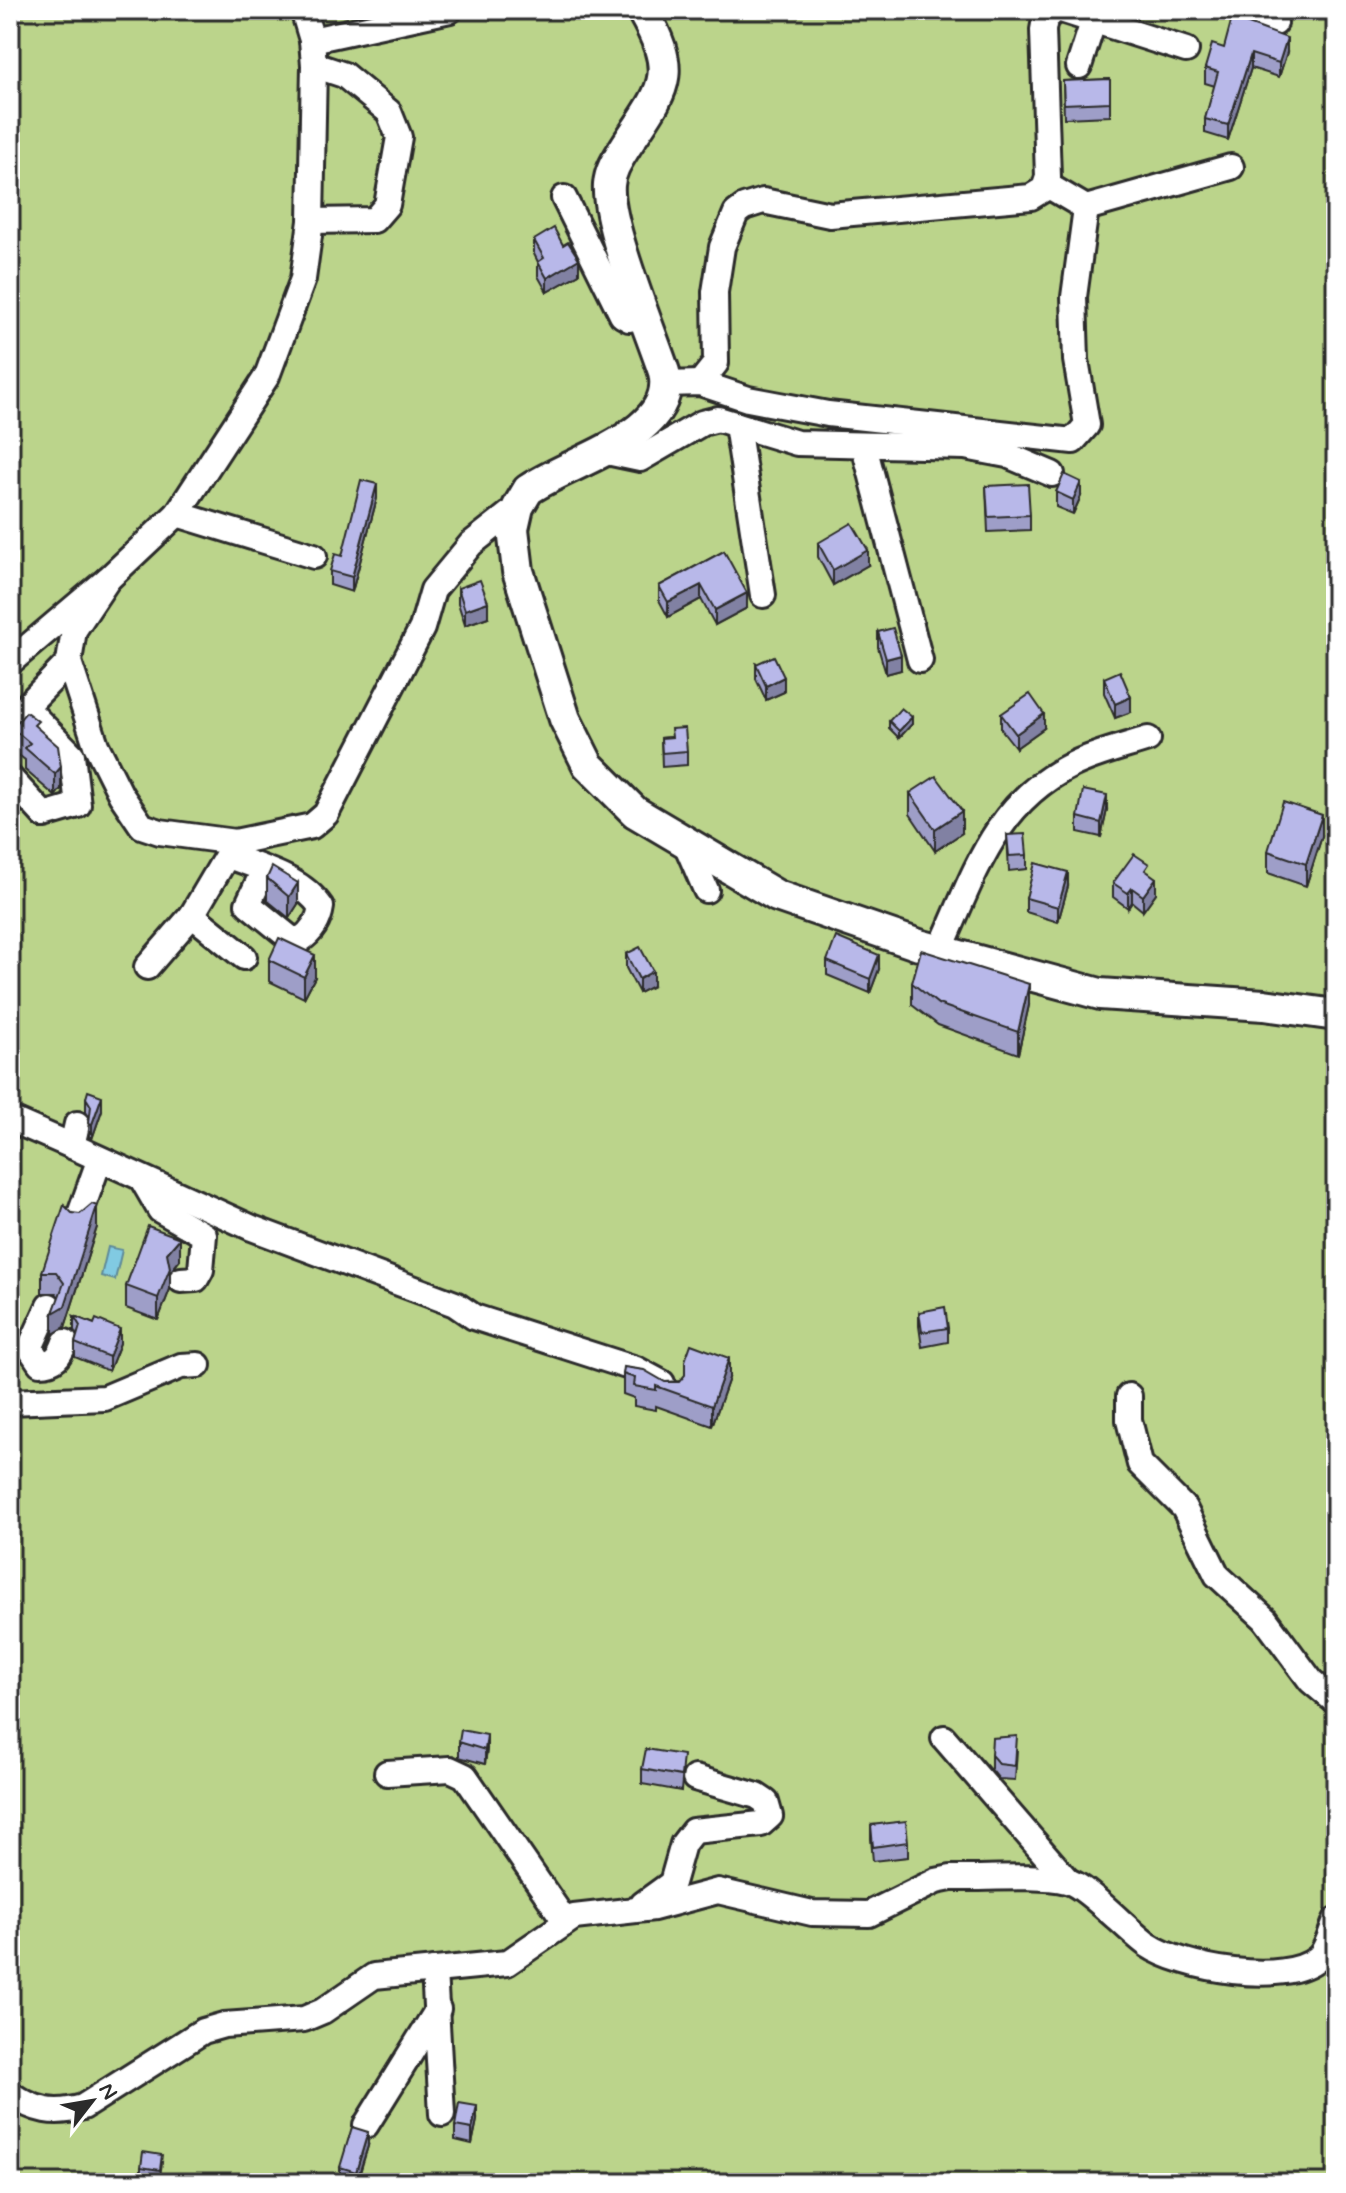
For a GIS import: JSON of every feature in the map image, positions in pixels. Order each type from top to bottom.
[{"type":"main road","points":[[642,10],[660,41],[665,76],[660,94],[615,163],[609,203],[667,384],[667,394],[658,412],[642,427],[528,490],[518,507],[513,529],[518,571],[565,719],[588,765],[635,812],[777,896],[940,950],[1100,994],[1264,1005],[1336,1015]]},
{"type":"street","points":[[10,662],[108,579],[177,514],[267,376],[303,279],[311,221],[314,65],[312,40],[303,10]]},
{"type":"street","points":[[312,40],[450,10]]},
{"type":"street","points":[[1047,185],[1045,19],[1058,10],[1186,50]]},
{"type":"street","points":[[1243,10],[1275,23]]},
{"type":"street","points":[[1079,66],[1094,19]]},
{"type":"street","points":[[311,221],[374,220],[387,205],[399,137],[389,112],[344,75],[314,65]]},
{"type":"street","points":[[1047,185],[1086,208],[1231,167]]},
{"type":"street","points":[[700,383],[716,363],[715,292],[722,247],[736,213],[744,207],[763,201],[809,212],[853,214],[1031,197],[1047,185]]},
{"type":"street","points":[[564,198],[622,315],[629,319],[645,316]]},
{"type":"street","points":[[667,384],[700,383],[748,399],[828,414],[1073,441],[1087,425],[1076,360],[1074,297],[1086,208]]},
{"type":"street","points":[[602,451],[640,459],[702,423],[718,419],[797,443],[965,447],[1007,455],[1052,474]]},
{"type":"street","points":[[737,425],[763,595]]},
{"type":"street","points":[[864,446],[920,660]]},
{"type":"street","points":[[147,967],[192,915],[232,849],[312,826],[326,814],[422,628],[433,590],[471,544],[518,507]]},
{"type":"street","points":[[177,514],[314,556]]},
{"type":"street","points":[[108,579],[74,630],[69,662],[96,745],[121,795],[142,826],[232,849],[264,870]]},
{"type":"street","points":[[10,778],[44,815],[78,805],[72,755],[18,716],[69,662]]},
{"type":"street","points":[[940,950],[991,839],[1023,796],[1075,763],[1148,739]]},
{"type":"street","points":[[686,844],[706,890]]},
{"type":"street","points":[[192,915],[244,957]]},
{"type":"street","points":[[10,1119],[74,1135],[99,1161],[252,1228],[455,1304],[474,1317],[636,1369],[672,1389]]},
{"type":"street","points":[[78,1220],[99,1161]]},
{"type":"street","points":[[142,1179],[160,1210],[204,1235],[201,1270],[196,1279],[181,1280]]},
{"type":"street","points":[[49,1306],[30,1348],[32,1355],[40,1363],[48,1363],[61,1355],[65,1342]]},
{"type":"street","points":[[10,1402],[105,1398],[181,1366],[198,1365]]},
{"type":"street","points":[[1129,1396],[1129,1420],[1140,1464],[1184,1508],[1217,1575],[1265,1619],[1311,1681],[1336,1702]]},
{"type":"street","points":[[944,1738],[1068,1881],[1149,1946],[1201,1966],[1244,1971],[1297,1971],[1322,1954],[1336,1920]]},
{"type":"street","points":[[387,1773],[450,1769],[465,1776],[565,1921]]},
{"type":"street","points":[[633,1910],[672,1883],[683,1844],[693,1831],[761,1824],[770,1816],[766,1802],[757,1796],[695,1778]]},
{"type":"street","points":[[10,2094],[28,2106],[44,2111],[63,2113],[83,2107],[203,2031],[224,2025],[304,2019],[323,2011],[374,1976],[507,1963],[565,1921],[588,1914],[633,1910],[718,1891],[812,1913],[869,1914],[951,1878],[1068,1881]]},
{"type":"street","points":[[434,1970],[442,2114]]},
{"type":"street","points":[[366,2125],[438,2009]]},
{"type":"green space","points":[[10,10],[1336,10],[1336,2183],[10,2183]]},
{"type":"water","points":[[108,1247],[122,1250],[115,1280],[101,1276]]},
{"type":"building","points":[[1232,18],[1287,38],[1279,63],[1251,54],[1228,125],[1205,119],[1218,72],[1205,68],[1212,44],[1224,48]]},
{"type":"building","points":[[1110,79],[1110,102],[1064,104],[1063,81]]},
{"type":"building","points":[[554,228],[563,245],[568,242],[579,259],[547,278],[538,262],[544,258],[534,240]]},
{"type":"building","points":[[1064,474],[1081,482],[1073,500],[1056,492]]},
{"type":"building","points":[[361,480],[377,484],[352,577],[330,571],[335,554],[342,556]]},
{"type":"building","points":[[1028,484],[1030,515],[988,517],[986,486]]},
{"type":"building","points":[[852,523],[868,550],[833,570],[818,543]]},
{"type":"building","points":[[724,551],[747,593],[715,610],[701,585],[668,602],[659,586]]},
{"type":"building","points":[[480,580],[488,602],[465,610],[458,588]]},
{"type":"building","points":[[893,628],[901,655],[886,659],[878,632]]},
{"type":"building","points":[[774,656],[784,677],[766,686],[756,664]]},
{"type":"building","points":[[1120,671],[1131,697],[1115,704],[1104,678]]},
{"type":"building","points":[[1030,694],[1044,714],[1016,734],[1001,714]]},
{"type":"building","points":[[901,708],[912,717],[899,731],[889,721]]},
{"type":"building","points":[[26,712],[38,721],[34,725],[58,746],[61,767],[55,774],[25,748],[30,743],[12,728]]},
{"type":"building","points":[[685,728],[687,751],[662,753],[661,738],[672,737],[671,729]]},
{"type":"building","points":[[936,776],[962,811],[935,829],[910,793]]},
{"type":"building","points":[[1083,790],[1107,795],[1101,823],[1078,817]]},
{"type":"building","points":[[1283,802],[1322,815],[1306,864],[1268,851]]},
{"type":"building","points":[[1025,834],[1027,855],[1009,856],[1007,835]]},
{"type":"building","points":[[1134,854],[1149,864],[1145,870],[1156,878],[1143,896],[1132,888],[1128,893],[1113,883]]},
{"type":"building","points":[[1035,863],[1068,872],[1058,907],[1026,898]]},
{"type":"building","points":[[272,867],[298,883],[289,897],[267,878]]},
{"type":"building","points":[[836,937],[879,955],[870,979],[827,961]]},
{"type":"building","points":[[279,938],[315,955],[304,977],[269,960]]},
{"type":"building","points":[[640,947],[653,971],[639,979],[626,954]]},
{"type":"building","points":[[921,950],[1029,984],[1018,1032],[938,1004],[912,983]]},
{"type":"building","points":[[88,1091],[102,1096],[92,1124],[89,1123],[91,1106],[86,1098]]},
{"type":"building","points":[[92,1204],[97,1206],[65,1306],[53,1313],[64,1283],[56,1272],[42,1272],[64,1205],[72,1213],[80,1214]]},
{"type":"building","points":[[148,1226],[180,1238],[167,1253],[170,1268],[158,1298],[126,1286]]},
{"type":"building","points":[[945,1307],[948,1328],[922,1332],[919,1312]]},
{"type":"building","points":[[74,1316],[94,1324],[96,1319],[120,1329],[109,1357],[75,1343],[80,1326]]},
{"type":"building","points":[[691,1344],[729,1358],[712,1406],[656,1386],[656,1390],[634,1386],[635,1378],[623,1374],[624,1367],[644,1370],[665,1382],[679,1382],[685,1375],[685,1361]]},
{"type":"building","points":[[461,1730],[487,1735],[485,1750],[459,1742]]},
{"type":"building","points":[[1017,1736],[1015,1766],[999,1764],[991,1755],[992,1738]]},
{"type":"building","points":[[646,1749],[683,1755],[681,1776],[642,1769]]},
{"type":"building","points":[[906,1821],[908,1842],[873,1847],[871,1825]]},
{"type":"building","points":[[459,2103],[477,2106],[472,2129],[455,2126]]},
{"type":"building","points":[[352,2127],[368,2132],[356,2172],[340,2167]]},
{"type":"building","points":[[143,2152],[162,2155],[160,2170],[141,2167]]}]
